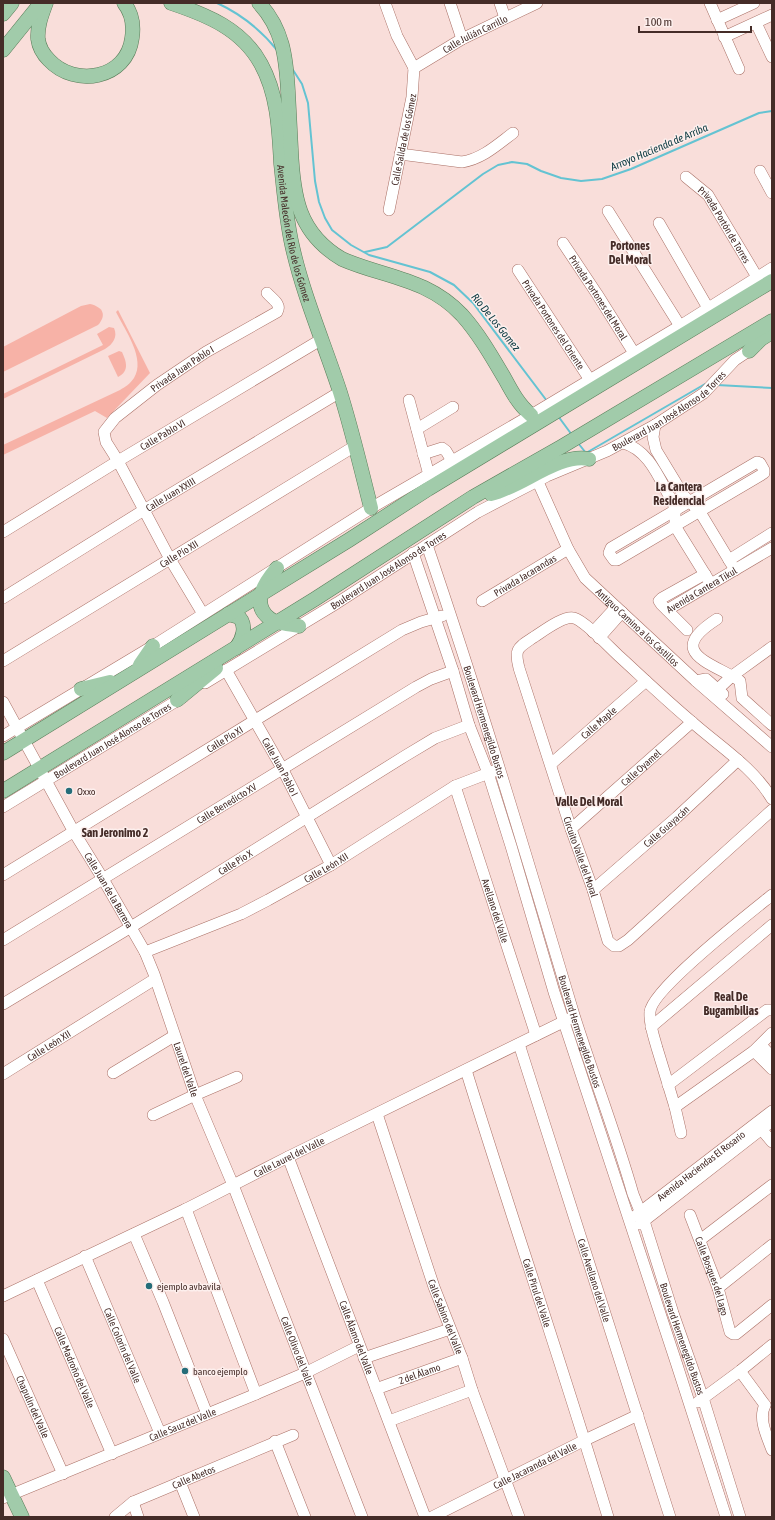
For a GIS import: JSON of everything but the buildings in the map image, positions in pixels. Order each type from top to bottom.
[{"type":"main road","points":[[3,14],[12,3]]},
{"type":"main road","points":[[3,50],[42,3]]},
{"type":"main road","points":[[46,3],[38,31],[40,48],[58,68],[72,75],[90,76],[107,72],[115,67],[128,52],[132,42],[133,29],[132,18],[124,3]]},
{"type":"main road","name":"Avenida Malecón del Río de los Gómez","points":[[171,3],[208,16],[222,23],[236,33],[249,46],[268,78],[274,96],[278,118],[286,207],[291,238],[299,270],[340,392],[371,508]]},
{"type":"main road","name":"Avenida Malecón del Río de los Gómez","points":[[259,3],[270,17],[278,32],[282,44],[286,64],[292,165],[297,204],[307,226],[319,240],[342,259],[424,287],[438,295],[452,306],[463,316],[488,350],[518,400],[533,418]]},
{"type":"main road","points":[[3,753],[349,540],[533,418],[772,281]]},
{"type":"main road","name":"Boulevard Juan José Alonso de Torres","points":[[3,791],[42,775],[113,725],[315,599],[473,497],[561,447],[772,321]]},
{"type":"main road","points":[[749,351],[761,339],[772,332]]},
{"type":"main road","points":[[473,497],[499,492],[564,461],[579,458],[589,460]]},
{"type":"main road","points":[[277,568],[268,580],[261,594],[260,600],[262,608],[268,618],[299,626]]},
{"type":"main road","points":[[177,700],[220,665],[238,646],[243,632],[243,622],[236,615],[228,614]]},
{"type":"main road","points":[[137,670],[154,646]]},
{"type":"main road","points":[[81,689],[124,678]]},
{"type":"main road","points":[[3,1477],[7,1496],[22,1517]]},
{"type":"street","points":[[385,3],[397,36],[414,68]]},
{"type":"street","points":[[450,3],[462,39]]},
{"type":"street","points":[[500,3],[505,18]]},
{"type":"street","name":"Calle Julián Carrillo","points":[[414,68],[462,39],[537,3]]},
{"type":"street","points":[[710,3],[739,69]]},
{"type":"street","points":[[717,20],[750,4]]},
{"type":"street","points":[[724,37],[772,15]]},
{"type":"street","points":[[756,22],[772,57]]},
{"type":"street","name":"Calle Salida de los Gómez","points":[[389,210],[412,97],[414,68]]},
{"type":"street","points":[[400,154],[462,162],[471,161],[478,158],[513,133]]},
{"type":"street","points":[[760,170],[772,193]]},
{"type":"street","name":"Privada Portón de Torres","points":[[686,177],[708,195],[757,277]]},
{"type":"street","points":[[608,210],[680,326]]},
{"type":"street","points":[[659,223],[708,308]]},
{"type":"street","name":"Privada Portones del Moral","points":[[563,243],[598,294],[634,353]]},
{"type":"street","points":[[562,402],[590,380],[772,268]]},
{"type":"street","name":"Privada Portones del Oriente","points":[[518,270],[590,380]]},
{"type":"street","name":"Privada Juan Pablo I","points":[[118,461],[106,442],[104,432],[109,424],[156,385],[206,352],[277,312],[278,305],[267,293]]},
{"type":"street","name":"Boulevard Juan José Alonso de Torres","points":[[3,807],[42,775],[177,700],[344,599],[478,512],[559,471],[589,460],[655,425],[704,393],[735,360],[772,337]]},
{"type":"street","name":"Calle Pablo VI","points":[[3,532],[118,461],[322,339]]},
{"type":"street","name":"Calle Juan XXIII","points":[[3,598],[144,510],[340,392]]},
{"type":"street","points":[[409,400],[429,475]]},
{"type":"street","points":[[417,429],[453,407]]},
{"type":"street","points":[[3,736],[154,646],[371,508],[533,418]]},
{"type":"street","points":[[655,425],[653,437],[656,450],[684,496],[700,512],[735,570]]},
{"type":"street","points":[[623,443],[635,447],[645,456],[669,496],[675,510],[676,526],[711,584]]},
{"type":"street","name":"Calle Pío XII","points":[[3,661],[355,446]]},
{"type":"street","points":[[423,454],[442,448],[446,451],[452,462]]},
{"type":"street","points":[[118,461],[170,559],[203,614]]},
{"type":"street","points":[[754,463],[760,463],[764,470],[764,473],[761,475],[617,560],[614,560],[609,553],[611,548],[690,501],[754,463]]},
{"type":"street","name":"Antiguo Camino a los Castillos","points":[[538,482],[568,549],[585,578],[696,681],[772,747]]},
{"type":"street","name":"Avenida Cantera Tikul","points":[[729,560],[772,533]]},
{"type":"street","name":"Boulevard Hermenegildo Bustos","points":[[426,545],[500,769],[575,1017],[673,1313],[703,1398],[740,1517]]},
{"type":"street","name":"Avenida Cantera Tikul","points":[[705,574],[659,601],[667,610],[772,548]]},
{"type":"street","name":"Privada Jacarandas","points":[[482,601],[568,549]]},
{"type":"street","name":"Boulevard Hermenegildo Bustos","points":[[413,554],[454,671],[469,724],[488,773],[516,861],[563,1021],[726,1517]]},
{"type":"street","points":[[596,635],[619,610]]},
{"type":"street","points":[[667,610],[687,630]]},
{"type":"street","name":"Calle Pío XI","points":[[3,875],[402,630],[436,617],[450,614]]},
{"type":"street","name":"Circuito Valle del Moral","points":[[772,799],[762,785],[738,760],[692,722],[596,635],[576,619],[566,618],[522,645],[517,652],[516,656],[518,668],[551,764],[571,829],[593,890],[608,941],[614,946],[623,945],[772,810]]},
{"type":"street","points":[[717,619],[704,627],[693,640],[692,646],[695,653],[700,658],[732,676],[741,684],[740,695],[742,698],[771,722]]},
{"type":"street","points":[[718,689],[732,676],[772,647]]},
{"type":"street","name":"Calle Juan Pablo I","points":[[226,670],[283,770],[331,865]]},
{"type":"street","name":"Calle Benedicto XV","points":[[3,940],[283,770],[420,684],[454,671]]},
{"type":"street","points":[[696,681],[706,679],[718,689],[725,696],[724,706]]},
{"type":"street","name":"Calle Maple","points":[[551,764],[646,681]]},
{"type":"street","name":"Calle Juan de la Barrera","points":[[3,702],[74,832],[145,952]]},
{"type":"street","name":"Calle Oyamel","points":[[571,829],[692,722]]},
{"type":"street","name":"Calle Pío X","points":[[3,1004],[435,738],[469,724]]},
{"type":"street","name":"Calle Guayacán","points":[[593,890],[677,817],[738,760]]},
{"type":"street","name":"Calle León XII","points":[[145,952],[255,907],[331,865],[455,786],[500,769]]},
{"type":"street","name":"Avellano del Valle","points":[[455,786],[536,1035]]},
{"type":"street","points":[[681,1133],[675,1107],[651,1027],[649,1013],[651,1007],[658,995],[719,938],[772,895]]},
{"type":"street","points":[[651,1027],[772,924]]},
{"type":"street","name":"Laurel del Valle","points":[[145,952],[195,1095],[233,1185]]},
{"type":"street","name":"Calle León XII","points":[[3,1074],[155,979]]},
{"type":"street","points":[[668,1085],[767,1010],[772,1010]]},
{"type":"street","name":"Calle Laurel del Valle","points":[[3,1296],[186,1209],[563,1021],[575,1017]]},
{"type":"street","points":[[675,1107],[758,1048],[772,1033]]},
{"type":"street","points":[[113,1073],[174,1036]]},
{"type":"street","name":"Calle Avellano del Valle","points":[[519,1044],[670,1517]]},
{"type":"street","points":[[758,1048],[772,1057]]},
{"type":"street","points":[[758,1048],[772,1069]]},
{"type":"street","name":"Calle Pirul del Valle","points":[[466,1070],[507,1204],[585,1440],[608,1517]]},
{"type":"street","points":[[153,1115],[237,1077]]},
{"type":"street","name":"Avenida Haciendas El Rosario","points":[[759,1127],[772,1111]]},
{"type":"street","name":"Calle Sabino del Valle","points":[[377,1114],[434,1287],[462,1358],[472,1390],[519,1517]]},
{"type":"street","name":"Avenida Haciendas El Rosario","points":[[631,1225],[759,1127],[772,1121]]},
{"type":"street","points":[[759,1127],[772,1142]]},
{"type":"street","name":"Calle Álamo del Valle","points":[[288,1157],[425,1517]]},
{"type":"street","name":"Calle Olivo del Valle","points":[[233,1185],[362,1517]]},
{"type":"street","points":[[700,1240],[772,1185]]},
{"type":"street","name":"Avenida Haciendas El Rosario","points":[[642,1216],[658,1199],[681,1186]]},
{"type":"street","points":[[634,1194],[645,1200],[658,1199]]},
{"type":"street","points":[[186,1209],[256,1394]]},
{"type":"street","name":"Calle Bosques del Lago","points":[[690,1215],[718,1288],[730,1332],[736,1334],[772,1305]]},
{"type":"street","points":[[134,1234],[163,1302],[207,1414]]},
{"type":"street","points":[[718,1288],[772,1245]]},
{"type":"street","name":"Calle Colorín del Valle","points":[[85,1256],[160,1433]]},
{"type":"street","name":"Calle Madroño del Valle","points":[[37,1280],[112,1454]]},
{"type":"street","points":[[364,1358],[450,1329]]},
{"type":"street","name":"Chapulin del Valle","points":[[3,1339],[63,1474]]},
{"type":"street","points":[[691,1407],[772,1345]]},
{"type":"street","name":"Calle Sauz del Valle","points":[[7,1496],[256,1394],[305,1373],[359,1346]]},
{"type":"street","name":"2 del Álamo","points":[[376,1389],[462,1358]]},
{"type":"street","points":[[740,1371],[768,1405],[762,1415],[772,1450]]},
{"type":"street","points":[[389,1421],[472,1390]]},
{"type":"street","name":"Calle Jacaranda del Valle","points":[[432,1517],[638,1415]]},
{"type":"street","name":"Calle Abetos","points":[[114,1517],[133,1502],[293,1434]]},
{"type":"street","points":[[275,1441],[305,1517]]},
{"type":"street","points":[[180,1482],[194,1517]]},
{"type":"street","points":[[133,1502],[138,1517]]},
{"type":"shaded area","points":[[90,304],[101,309],[103,315],[98,325],[3,372],[3,347],[81,306]]},
{"type":"shaded area","points":[[118,310],[150,373],[107,418],[95,411],[3,455],[3,445],[120,390],[134,378],[138,362],[133,345],[116,312]]},
{"type":"shaded area","points":[[109,327],[114,328],[115,337],[112,343],[105,349],[3,399],[3,394],[103,345],[97,334]]},
{"type":"shaded area","points":[[119,351],[122,352],[125,359],[126,369],[122,375],[118,377],[108,356]]},
{"type":"waterway","name":"Rio De Los Gomez","points":[[217,3],[250,23],[264,35],[277,50]]},
{"type":"waterway","name":"Rio De Los Gomez","points":[[293,70],[302,84],[308,103],[315,181],[319,202],[325,218],[332,230],[351,245],[369,255],[430,272],[454,285],[473,303],[547,401]]},
{"type":"waterway","name":"Arroyo Hacienda de Arriba","points":[[365,252],[387,247],[483,174],[498,165],[512,162],[527,164],[561,178],[581,181],[602,179],[631,169],[759,113],[772,111]]},
{"type":"waterway","name":"Rio De Los Gomez","points":[[578,443],[586,453],[705,384]]},
{"type":"waterway","name":"Rio De Los Gomez","points":[[717,385],[772,388]]},
{"type":"waterway","name":"Rio De Los Gomez","points":[[558,416],[572,435]]},
{"type":"place","name":"Oxxo","points":[[69,791]]},
{"type":"place","name":"ejemplo avbavila","points":[[149,1286]]},
{"type":"place","name":"banco ejemplo","points":[[185,1371]]},
{"type":"district","name":"Portones Del Moral","points":[[630,253]]},
{"type":"district","name":"La Cantera Residencial","points":[[679,494]]},
{"type":"district","name":"Valle Del Moral","points":[[589,802]]},
{"type":"district","name":"San Jeronimo 2","points":[[115,833]]},
{"type":"district","name":"Real De Bugambilias","points":[[731,1004]]}]
